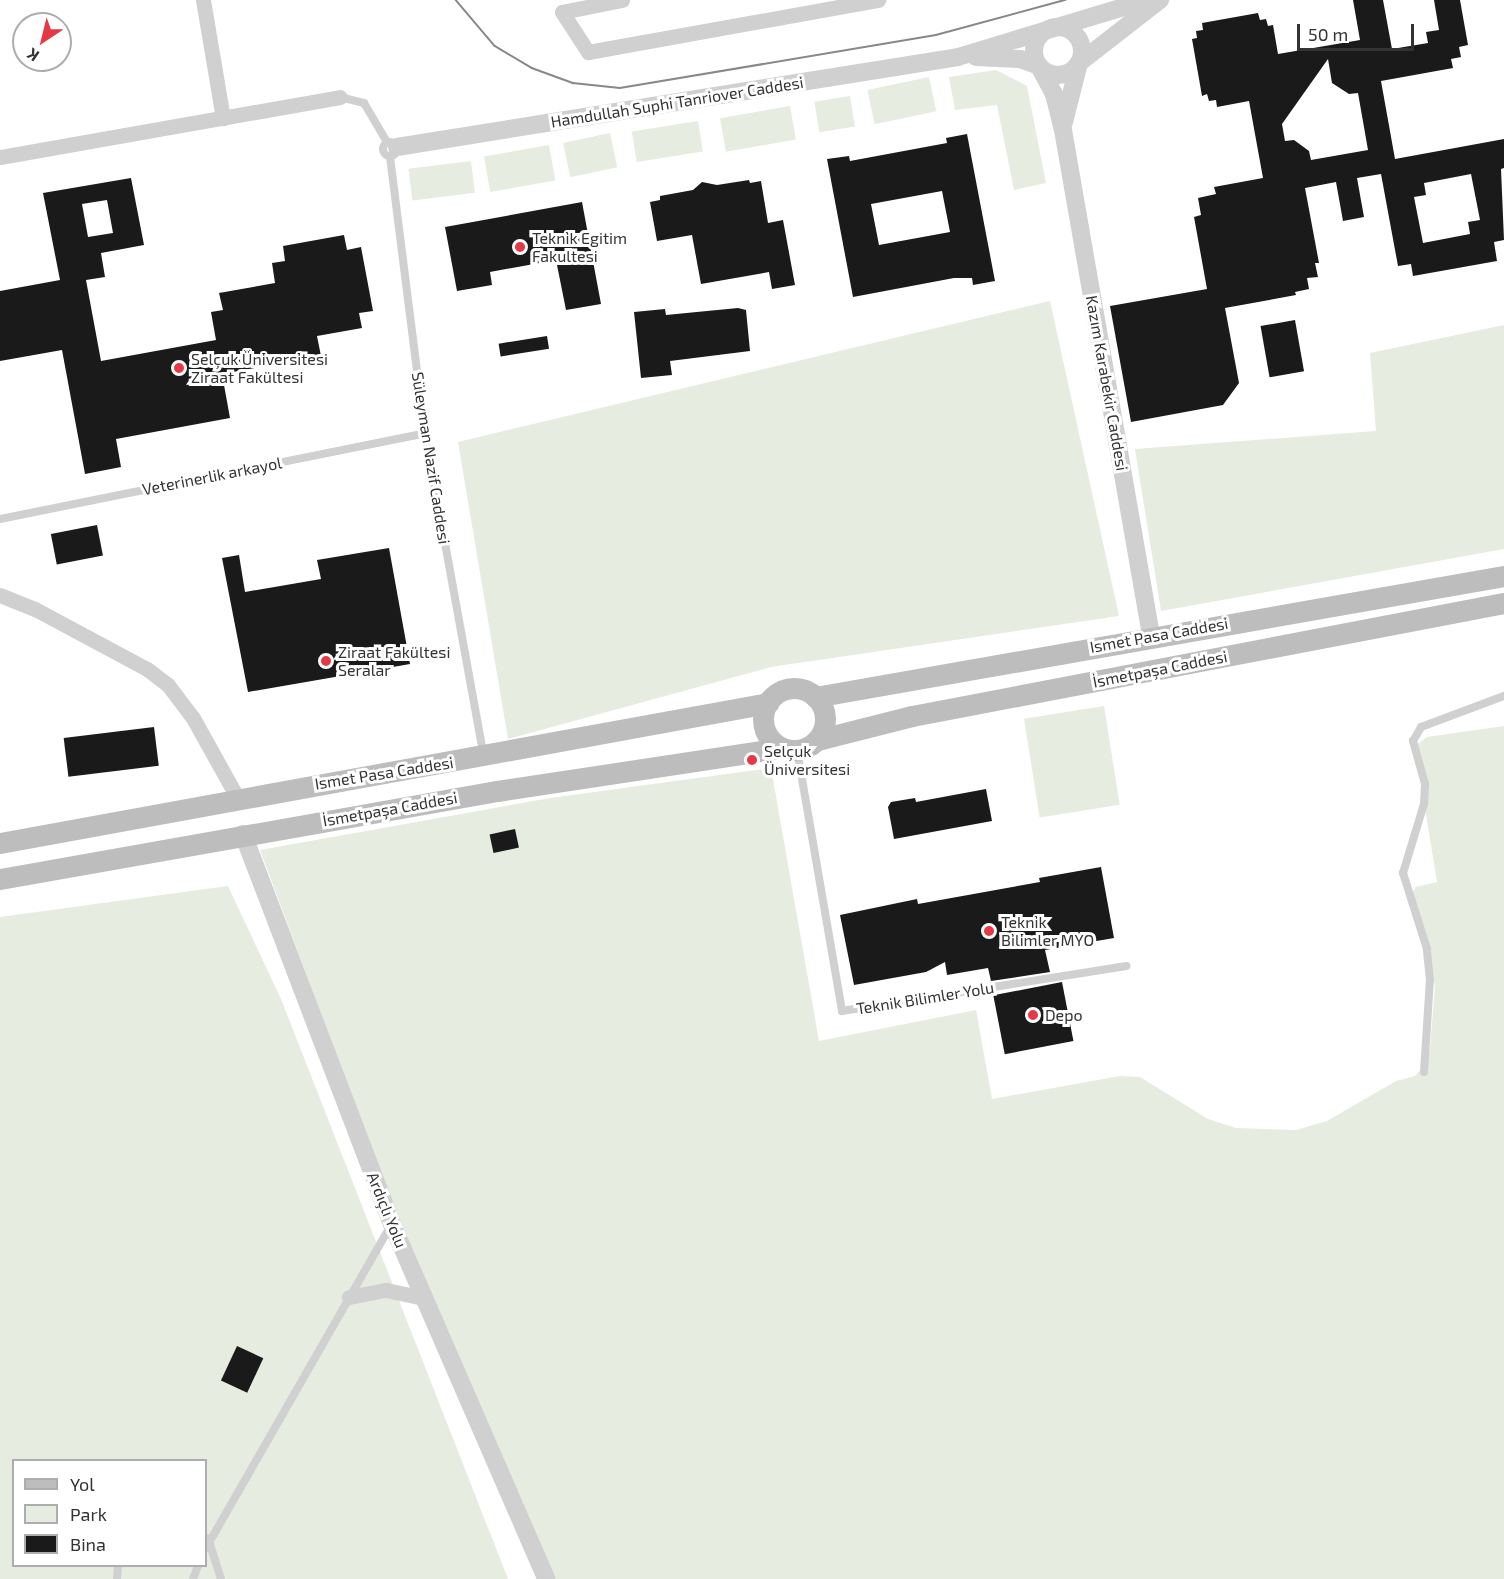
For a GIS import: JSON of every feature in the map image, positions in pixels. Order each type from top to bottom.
[{"type":"main road","name":"Ismet Pasa Caddesi","points":[[815,697],[1151,635],[1504,576]]},
{"type":"main road","name":"İsmetpaşa Caddesi","points":[[818,740],[912,716],[1504,603]]},
{"type":"main road","points":[[784,690],[806,691],[815,697],[825,722],[818,740],[790,749],[766,734],[764,712],[768,703],[784,690]]},
{"type":"main road","name":"Ismet Pasa Caddesi","points":[[0,843],[237,797],[484,757],[768,703]]},
{"type":"main road","name":"İsmetpaşa Caddesi","points":[[0,879],[243,834],[790,749]]},
{"type":"street","points":[[203,0],[223,118]]},
{"type":"street","points":[[622,0],[562,12],[588,52],[878,0]]},
{"type":"street","points":[[958,57],[1147,0]]},
{"type":"street","points":[[958,57],[1020,59],[1060,75],[1080,63],[1160,0]]},
{"type":"street","points":[[1060,26],[1075,33],[1083,48],[1065,108],[1063,130],[1054,94],[1039,66],[1035,44],[1052,27],[1060,26]]},
{"type":"street","name":"Hamdullah Suphi Tanriover Caddesi","points":[[391,149],[958,57]]},
{"type":"street","points":[[0,157],[340,97]]},
{"type":"street","name":"Kazım Karabekir Caddesi","points":[[1063,130],[1151,635]]},
{"type":"street","points":[[0,595],[35,609],[147,669],[168,686],[193,718],[237,797]]},
{"type":"street","name":"Ardıçlı Yolu","points":[[243,834],[392,1224],[546,1579]]},
{"type":"street","points":[[349,1297],[386,1290],[423,1298]]},
{"type":"lane","points":[[340,97],[364,104],[391,149]]},
{"type":"lane","name":"Süleyman Nazif Caddesi","points":[[391,149],[425,434],[484,757]]},
{"type":"lane","name":"Veterinerlik arkayol","points":[[0,519],[425,434]]},
{"type":"lane","points":[[1424,1072],[1430,980],[1427,949],[1403,873],[1424,804],[1425,784],[1413,741],[1421,728],[1504,696]]},
{"type":"lane","name":"Teknik Bilimler Yolu","points":[[790,749],[842,1011],[1126,966]]},
{"type":"lane","points":[[221,1579],[207,1538],[392,1224]]},
{"type":"green space","points":[[996,70],[1027,86],[1046,183],[1014,190],[997,105],[955,110],[949,77]]},
{"type":"green space","points":[[929,77],[936,111],[875,124],[867,90]]},
{"type":"green space","points":[[850,96],[855,127],[819,132],[814,102]]},
{"type":"green space","points":[[790,106],[796,139],[726,152],[720,118]]},
{"type":"green space","points":[[698,121],[703,152],[637,162],[632,131]]},
{"type":"green space","points":[[610,133],[617,167],[570,177],[563,143]]},
{"type":"green space","points":[[549,145],[555,180],[490,192],[484,156]]},
{"type":"green space","points":[[471,161],[475,193],[412,200],[408,169]]},
{"type":"green space","points":[[1050,301],[1119,616],[771,667],[508,739],[458,442]]},
{"type":"green space","points":[[1504,325],[1504,549],[1161,611],[1135,449],[1376,431],[1370,353]]},
{"type":"green space","points":[[1104,706],[1120,805],[1040,817],[1024,719]]},
{"type":"green space","points":[[1504,726],[1504,1579],[553,1579],[401,1229],[260,850],[550,798],[771,768],[819,1041],[976,1010],[992,1099],[1120,1076],[1140,1077],[1208,1119],[1236,1128],[1296,1130],[1327,1121],[1396,1081],[1415,1076],[1424,1066],[1430,1048],[1435,987],[1431,960],[1408,900],[1416,887],[1437,882],[1415,746],[1427,737]]},
{"type":"green space","points":[[228,886],[281,999],[508,1579],[0,1579],[0,917]]},
{"type":"building","points":[[1353,0],[1383,0],[1392,49],[1428,43],[1426,32],[1439,30],[1434,0],[1460,0],[1468,45],[1459,47],[1461,57],[1451,59],[1453,68],[1381,81],[1395,159],[1504,139],[1504,168],[1501,169],[1504,240],[1494,242],[1497,261],[1413,276],[1411,264],[1398,266],[1381,174],[1357,178],[1364,217],[1343,221],[1336,182],[1305,188],[1319,263],[1315,263],[1318,277],[1307,278],[1309,289],[1295,292],[1296,295],[1225,308],[1239,383],[1223,405],[1131,422],[1110,306],[1207,289],[1194,217],[1201,215],[1198,198],[1216,194],[1214,187],[1263,178],[1249,101],[1217,107],[1216,100],[1209,101],[1207,94],[1202,96],[1192,39],[1197,38],[1196,31],[1203,30],[1202,23],[1258,13],[1260,20],[1266,19],[1268,26],[1273,25],[1278,54],[1360,40]],"holes":[[[1328,59],[1332,83],[1349,94],[1358,93],[1368,150],[1311,160],[1309,151],[1294,140],[1285,141],[1282,124]],[[1471,174],[1480,220],[1468,222],[1470,234],[1423,243],[1414,197],[1426,195],[1424,183]]]},
{"type":"building","points":[[967,134],[995,281],[973,285],[972,278],[954,278],[853,297],[827,159],[849,156],[850,161],[947,143],[946,138]],"holes":[[[942,191],[950,232],[879,245],[871,204]]]},
{"type":"building","points":[[131,178],[144,245],[101,253],[105,277],[86,280],[101,361],[216,340],[211,312],[223,310],[219,293],[275,283],[272,263],[285,261],[283,246],[344,235],[347,250],[361,247],[373,311],[359,313],[362,328],[317,336],[321,356],[222,374],[230,418],[116,439],[121,467],[85,474],[62,350],[0,361],[0,291],[60,280],[43,193]],"holes":[[[107,200],[113,233],[88,237],[82,204]]]},
{"type":"building","points":[[749,180],[750,183],[761,181],[768,223],[783,220],[795,285],[772,289],[769,272],[701,284],[692,235],[657,241],[650,202],[660,200],[660,196],[693,190],[702,182],[717,185]]},
{"type":"building","name":"Teknik Egitim Fakultesi","points":[[582,202],[601,304],[566,310],[556,260],[490,272],[492,285],[457,291],[445,227]]},
{"type":"building","points":[[738,308],[746,310],[750,351],[670,361],[672,375],[641,378],[634,312],[665,309],[666,315]]},
{"type":"building","points":[[1295,320],[1304,371],[1270,377],[1261,326]]},
{"type":"building","points":[[547,336],[549,349],[501,357],[499,344]]},
{"type":"building","points":[[97,525],[103,555],[57,564],[51,534]]},
{"type":"building","points":[[389,548],[410,664],[248,692],[222,558],[239,555],[245,592],[321,579],[317,560]]},
{"type":"building","points":[[154,727],[159,766],[68,777],[64,738]]},
{"type":"building","points":[[986,789],[992,821],[894,839],[888,807],[891,802],[915,798],[916,802]]},
{"type":"building","points":[[515,829],[519,848],[494,853],[490,834]]},
{"type":"building","points":[[1101,867],[1114,938],[1045,950],[1050,972],[991,981],[988,968],[947,975],[945,962],[926,972],[854,985],[840,915],[917,899],[918,904],[1040,882],[1039,878]]},
{"type":"building","name":"Depo","points":[[1062,982],[1073,1041],[1005,1054],[993,995]]},
{"type":"building","points":[[237,1346],[263,1358],[247,1393],[221,1380]]},
{"type":"tram line","points":[[456,0],[495,46],[532,68],[573,83],[620,88],[936,35],[1065,0]]},
{"type":"place","name":"Teknik Egitim Fakultesi","points":[[520,247]]},
{"type":"place","name":"Selçuk Üniversitesi Ziraat Fakültesi","points":[[179,368]]},
{"type":"place","name":"Ziraat Fakültesi Seralar","points":[[326,661]]},
{"type":"place","name":"Selçuk Üniversitesi","points":[[752,760]]},
{"type":"place","name":"Teknik Bilimler MYO","points":[[989,931]]},
{"type":"place","name":"Depo","points":[[1033,1015]]}]
